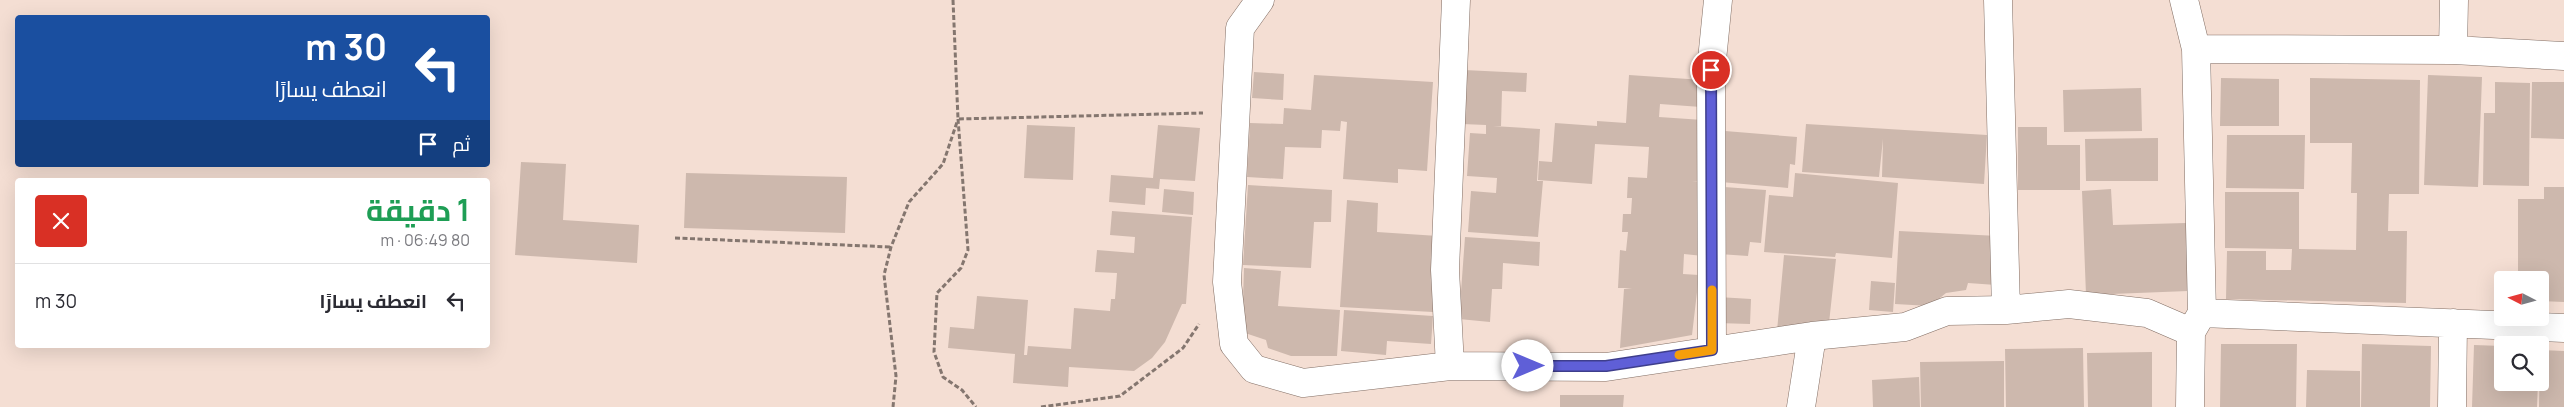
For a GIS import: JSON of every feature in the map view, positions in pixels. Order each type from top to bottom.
[{"type":"street","points":[[1260,0],[1240,28],[1227,282],[1234,344],[1254,369],[1303,383],[1450,366],[1606,366],[1812,336],[1905,327],[1947,311],[2006,310],[2069,304],[2147,313],[2197,322],[2453,323],[2564,328]]},
{"type":"street","points":[[1450,366],[1444,270],[1456,0]]},
{"type":"street","points":[[1712,350],[1711,70],[1718,0]]},
{"type":"street","points":[[1998,0],[2006,310]]},
{"type":"street","points":[[2184,0],[2196,49],[2197,322],[2190,407]]},
{"type":"street","points":[[2453,50],[2454,0]]},
{"type":"street","points":[[2196,49],[2453,50],[2564,56]]},
{"type":"street","points":[[2452,407],[2453,323]]},
{"type":"street","points":[[1801,407],[1812,336]]},
{"type":"path","points":[[953,0],[958,118],[968,250],[961,268],[938,293],[934,352],[943,377],[962,390],[976,407]]},
{"type":"path","points":[[958,118],[1207,113],[1236,96]]},
{"type":"path","points":[[893,407],[896,376],[884,275],[891,247],[909,202],[943,164],[958,118]]},
{"type":"path","points":[[676,238],[891,247]]},
{"type":"path","points":[[1041,407],[1120,396],[1183,348],[1227,282]]},
{"type":"building","points":[[1464,70],[1527,73],[1526,92],[1502,91],[1501,126],[1493,126],[1540,129],[1537,181],[1543,181],[1538,237],[1468,232],[1471,191],[1496,193],[1497,178],[1467,176],[1470,133],[1486,134],[1486,125],[1462,124]]},
{"type":"building","points":[[1254,72],[1284,74],[1283,100],[1252,98]]},
{"type":"building","points":[[1314,75],[1433,82],[1427,171],[1398,169],[1398,183],[1343,179],[1347,122],[1341,121],[1340,131],[1322,130],[1321,148],[1285,147],[1283,179],[1247,177],[1250,123],[1283,124],[1284,108],[1311,110]]},
{"type":"building","points":[[1629,75],[1703,80],[1701,107],[1660,104],[1659,117],[1703,120],[1699,181],[1692,181],[1707,182],[1703,256],[1684,254],[1683,274],[1699,275],[1692,335],[1620,348],[1624,289],[1632,288],[1618,288],[1620,250],[1626,251],[1628,232],[1622,232],[1623,214],[1631,214],[1632,198],[1627,198],[1628,177],[1647,178],[1649,147],[1595,144],[1592,184],[1538,180],[1539,161],[1552,162],[1555,123],[1597,126],[1597,121],[1626,123]]},
{"type":"building","points":[[2428,75],[2482,77],[2478,187],[2424,185]]},
{"type":"building","points":[[2221,78],[2279,79],[2279,126],[2220,126]]},
{"type":"building","points":[[2310,78],[2420,80],[2419,194],[2389,194],[2388,231],[2407,231],[2406,303],[2226,299],[2227,251],[2266,251],[2266,270],[2291,270],[2292,249],[2225,248],[2225,192],[2299,192],[2299,249],[2356,250],[2357,193],[2351,193],[2352,143],[2310,143]]},
{"type":"building","points":[[2495,82],[2530,83],[2529,186],[2483,185],[2484,113],[2495,113]]},
{"type":"building","points":[[2532,82],[2564,82],[2564,139],[2531,138]]},
{"type":"building","points":[[2141,88],[2142,131],[2064,132],[2063,90]]},
{"type":"building","points":[[1806,124],[1987,135],[1984,184],[1882,177],[1883,139],[1879,177],[1802,172]]},
{"type":"building","points":[[1027,125],[1075,127],[1073,180],[1024,178]]},
{"type":"building","points":[[1158,125],[1200,128],[1195,181],[1160,179],[1159,189],[1146,188],[1145,205],[1109,202],[1111,175],[1153,178]]},
{"type":"building","points":[[2018,127],[2047,127],[2047,145],[2080,145],[2080,190],[2018,190]]},
{"type":"building","points":[[1725,131],[1797,137],[1795,165],[1790,164],[1788,188],[1721,182]]},
{"type":"building","points":[[2227,135],[2305,135],[2304,189],[2226,188]]},
{"type":"building","points":[[2158,138],[2158,181],[2086,181],[2085,139]]},
{"type":"building","points":[[521,162],[566,164],[563,220],[639,225],[637,263],[515,255]]},
{"type":"building","points":[[686,173],[847,177],[845,233],[684,228]]},
{"type":"building","points":[[1795,173],[1898,183],[1892,258],[1836,253],[1835,257],[1764,252],[1769,195],[1793,197]]},
{"type":"building","points":[[1248,185],[1332,190],[1331,222],[1314,222],[1311,268],[1243,265]]},
{"type":"building","points":[[1724,187],[1766,190],[1761,243],[1750,242],[1748,256],[1719,254]]},
{"type":"building","points":[[2544,187],[2564,187],[2564,302],[2549,301],[2549,271],[2518,271],[2518,199],[2544,199]]},
{"type":"building","points":[[1164,189],[1194,192],[1193,215],[1162,212]]},
{"type":"building","points":[[2111,189],[2113,225],[2186,223],[2188,291],[2086,295],[2082,191]]},
{"type":"building","points":[[1347,200],[1378,203],[1377,232],[1438,236],[1433,312],[1340,307]]},
{"type":"building","points":[[1112,211],[1192,217],[1186,304],[1182,304],[1165,342],[1152,358],[1134,371],[1069,367],[1068,387],[1013,383],[1015,354],[948,348],[950,327],[974,329],[977,296],[1028,300],[1024,355],[1027,355],[1028,346],[1071,349],[1074,308],[1110,311],[1111,299],[1115,299],[1117,273],[1095,272],[1097,250],[1134,253],[1135,237],[1110,235]]},
{"type":"building","points":[[1899,231],[1998,236],[1996,285],[1968,283],[1966,290],[1946,293],[1930,306],[1895,304]]},
{"type":"building","points":[[1465,237],[1540,242],[1539,266],[1503,263],[1502,289],[1492,289],[1490,322],[1459,319]]},
{"type":"building","points":[[1784,255],[1836,259],[1829,323],[1777,331]]},
{"type":"building","points":[[1244,268],[1281,271],[1278,306],[1340,310],[1337,356],[1291,356],[1268,348],[1266,340],[1242,332]]},
{"type":"building","points":[[1871,281],[1895,283],[1893,312],[1869,310]]},
{"type":"building","points":[[1718,297],[1751,299],[1750,324],[1717,323]]},
{"type":"building","points":[[1344,310],[1433,316],[1431,344],[1387,341],[1386,355],[1341,351]]},
{"type":"building","points":[[2221,344],[2297,344],[2296,407],[2220,407]]},
{"type":"building","points":[[2362,344],[2431,346],[2430,407],[2361,407]]},
{"type":"building","points":[[2474,345],[2494,346],[2494,391],[2538,391],[2537,407],[2472,407]]},
{"type":"building","points":[[2083,348],[2084,407],[2006,407],[2005,349]]},
{"type":"building","points":[[2549,350],[2564,351],[2564,407],[2539,407],[2539,391],[2549,391]]},
{"type":"building","points":[[2152,352],[2152,407],[2088,407],[2087,353]]},
{"type":"building","points":[[2004,361],[2004,407],[1921,407],[1920,362]]},
{"type":"building","points":[[2307,370],[2360,371],[2360,407],[2306,407]]},
{"type":"building","points":[[1919,377],[1920,407],[1873,407],[1872,380]]},
{"type":"building","points":[[1560,395],[1624,395],[1623,407],[1560,407]]},
{"type":"slow traffic","points":[[1679,355],[1712,350],[1712,290]]},
{"type":"route","points":[[1528,366],[1606,366],[1712,350],[1711,70]]}]
